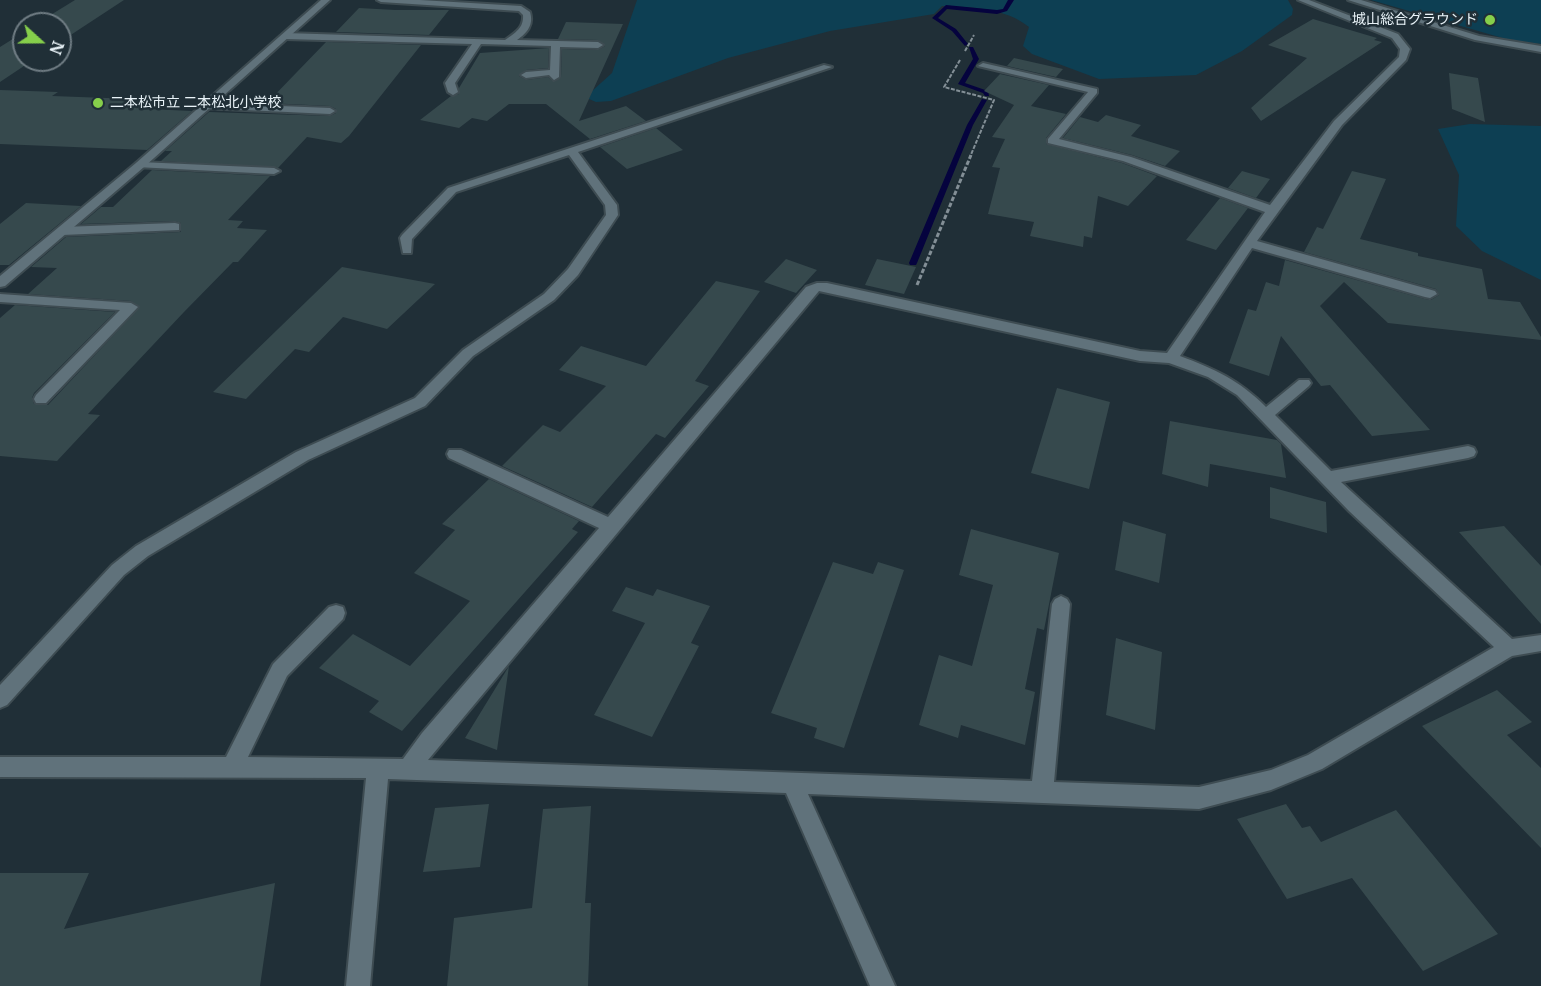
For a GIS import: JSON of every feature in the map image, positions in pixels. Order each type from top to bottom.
[{"type":"street","points":[[0,284],[140,165],[326,0]]},
{"type":"street","points":[[381,0],[521,9],[527,14],[525,30],[506,43]]},
{"type":"street","points":[[1171,358],[1272,210],[1338,123],[1403,58],[1405,49],[1395,36],[1302,0]]},
{"type":"street","points":[[1352,0],[1478,38],[1541,49]]},
{"type":"street","points":[[285,36],[598,45]]},
{"type":"street","points":[[453,92],[450,83],[478,42]]},
{"type":"street","points":[[526,75],[554,74],[556,44]]},
{"type":"street","points":[[983,66],[1094,91],[1052,141],[1127,159],[1272,210]]},
{"type":"street","points":[[407,250],[406,238],[452,190],[827,67]]},
{"type":"street","points":[[206,106],[330,111]]},
{"type":"street","points":[[0,699],[118,570],[142,551],[302,456],[420,402],[468,353],[549,297],[573,272],[612,215],[611,205],[572,152]]},
{"type":"street","points":[[140,165],[274,171]]},
{"type":"street","points":[[62,231],[175,226]]},
{"type":"street","points":[[1249,243],[1430,294]]},
{"type":"street","points":[[408,770],[429,740],[811,290],[817,287],[827,287],[1140,356],[1171,358],[1213,374],[1242,391],[1420,568],[1508,648]]},
{"type":"street","points":[[0,298],[131,307],[41,399]]},
{"type":"street","points":[[1266,415],[1304,383]]},
{"type":"street","points":[[1328,478],[1468,452]]},
{"type":"street","points":[[455,454],[611,526]]},
{"type":"street","points":[[1042,792],[1061,604]]},
{"type":"street","points":[[232,768],[280,670],[336,613]]},
{"type":"street","points":[[0,767],[378,768],[1199,798],[1271,780],[1315,762],[1508,648],[1541,643]]},
{"type":"street","points":[[358,986],[378,768]]},
{"type":"street","points":[[792,783],[883,986]]},
{"type":"path","points":[[909,305],[994,100],[944,87],[974,35]]},
{"type":"shaded area","points":[[637,0],[1288,0],[1293,9],[1292,15],[1242,51],[1196,75],[1099,79],[1032,54],[1023,46],[1029,27],[1010,16],[988,10],[942,6],[934,14],[830,31],[728,58],[611,101],[596,102],[589,99],[591,92],[612,73]]},
{"type":"shaded area","name":"城山総合グラウンド","points":[[1371,0],[1541,0],[1541,44],[1506,39]]},
{"type":"shaded area","points":[[1470,124],[1541,126],[1541,280],[1482,251],[1456,226],[1459,175],[1438,129]]},
{"type":"building","points":[[75,0],[124,0],[72,34],[72,12],[56,12]]},
{"type":"building","points":[[359,8],[449,10],[429,35],[336,32]]},
{"type":"building","points":[[1313,19],[1377,38],[1374,40],[1382,42],[1261,121],[1251,108],[1307,58],[1268,45]]},
{"type":"building","points":[[566,22],[623,24],[579,121],[626,106],[646,121],[590,139],[546,104],[509,104],[487,121],[472,118],[459,128],[420,120],[451,96],[459,94],[459,88],[480,53],[549,48],[548,68],[526,70],[519,76],[526,80],[548,77],[554,82],[561,77],[562,49],[598,50],[605,46],[598,40],[558,39]]},
{"type":"building","points":[[12,40],[12,72],[15,72],[0,82],[0,47]]},
{"type":"building","points":[[326,42],[421,45],[341,143],[307,137],[278,168],[161,161],[172,151],[165,151],[209,112],[330,116],[336,113],[336,109],[330,106],[267,103]]},
{"type":"building","points":[[1014,58],[1063,69],[1056,77],[1007,66]]},
{"type":"building","points":[[1449,73],[1478,78],[1485,122],[1452,109]]},
{"type":"building","points":[[1000,74],[1049,85],[1031,106],[1066,114],[1046,138],[1046,144],[1122,163],[1157,176],[1128,206],[1098,196],[1092,238],[1084,236],[1083,247],[1030,236],[1034,222],[988,214],[1000,168],[992,167],[1005,139],[992,137],[1014,105],[984,91]]},
{"type":"building","points":[[0,90],[58,92],[52,96],[161,100],[149,109],[192,111],[147,150],[0,144]]},
{"type":"building","points":[[1106,115],[1141,125],[1131,136],[1180,151],[1165,166],[1132,155],[1063,138],[1080,117],[1098,122]]},
{"type":"building","points":[[656,128],[683,150],[627,169],[600,147]]},
{"type":"building","points":[[152,170],[270,176],[228,220],[243,221],[237,228],[267,230],[238,262],[233,262],[184,312],[88,414],[100,415],[57,461],[0,456],[0,318],[15,305],[115,312],[34,393],[32,398],[34,404],[48,405],[140,307],[131,301],[28,294],[57,268],[31,267],[66,237],[181,232],[181,223],[175,221],[81,224],[101,207],[113,207]]},
{"type":"building","points":[[1242,171],[1270,179],[1256,198],[1228,188]]},
{"type":"building","points":[[1352,171],[1386,179],[1360,239],[1418,253],[1418,256],[1482,269],[1488,299],[1520,302],[1541,337],[1541,340],[1388,323],[1344,282],[1320,306],[1430,430],[1372,436],[1330,385],[1321,386],[1281,336],[1269,376],[1229,363],[1248,309],[1256,311],[1266,282],[1279,286],[1285,260],[1425,299],[1431,300],[1439,295],[1436,289],[1304,252],[1317,227],[1323,229]]},
{"type":"building","points":[[1220,198],[1248,208],[1216,250],[1186,240]]},
{"type":"building","points":[[26,203],[81,206],[9,265],[0,265],[0,224]]},
{"type":"building","points":[[786,259],[817,270],[796,293],[764,282]]},
{"type":"building","points":[[877,259],[916,267],[904,294],[865,285]]},
{"type":"building","points":[[342,267],[435,284],[387,329],[343,317],[309,352],[295,349],[246,399],[213,392]]},
{"type":"building","points":[[716,281],[760,291],[695,381],[709,386],[665,438],[656,434],[592,507],[502,466],[543,425],[560,432],[606,386],[559,370],[581,346],[646,366]]},
{"type":"building","points":[[1057,388],[1110,402],[1089,489],[1031,473]]},
{"type":"building","points":[[1170,421],[1277,440],[1281,444],[1286,478],[1210,464],[1208,487],[1162,474]]},
{"type":"building","points":[[489,479],[579,521],[572,529],[578,532],[402,731],[369,712],[379,701],[319,668],[353,634],[410,666],[470,601],[414,573],[455,530],[442,524]]},
{"type":"building","points":[[1270,487],[1326,502],[1327,533],[1270,518]]},
{"type":"building","points":[[1123,521],[1166,534],[1159,583],[1115,570]]},
{"type":"building","points":[[1504,526],[1541,566],[1541,624],[1459,532]]},
{"type":"building","points":[[971,529],[1059,553],[1044,630],[1037,628],[1025,689],[1035,692],[1025,745],[961,725],[958,738],[919,725],[939,655],[972,666],[993,585],[959,575]]},
{"type":"building","points":[[833,562],[873,574],[878,562],[904,570],[844,748],[814,738],[817,728],[771,713]]},
{"type":"building","points":[[626,587],[653,596],[657,589],[710,606],[691,643],[699,646],[652,737],[594,715],[645,623],[612,611]]},
{"type":"building","points":[[1116,638],[1162,652],[1155,730],[1106,715]]},
{"type":"building","points":[[509,666],[497,750],[465,738]]},
{"type":"building","points":[[1497,690],[1532,722],[1507,735],[1541,768],[1541,848],[1422,726]]},
{"type":"building","points":[[489,804],[480,867],[423,872],[435,808]]},
{"type":"building","points":[[1286,804],[1302,828],[1310,826],[1321,842],[1396,810],[1498,934],[1423,971],[1352,878],[1287,899],[1237,819]]},
{"type":"building","points":[[591,806],[585,903],[591,903],[588,986],[447,986],[454,918],[532,908],[543,809]]},
{"type":"building","points":[[0,873],[89,873],[64,929],[275,883],[260,986],[0,986]]},
{"type":"waterway","points":[[965,44],[954,30],[935,18],[946,7],[997,12],[1005,10],[1011,0]]},
{"type":"waterway","points":[[971,48],[976,59],[961,84],[986,92],[987,95]]},
{"type":"waterway","points":[[913,263],[970,125],[984,100]]},
{"type":"place","name":"城山総合グラウンド","points":[[1490,20]]},
{"type":"place","name":"二本松市立 二本松北小学校","points":[[98,103]]}]
